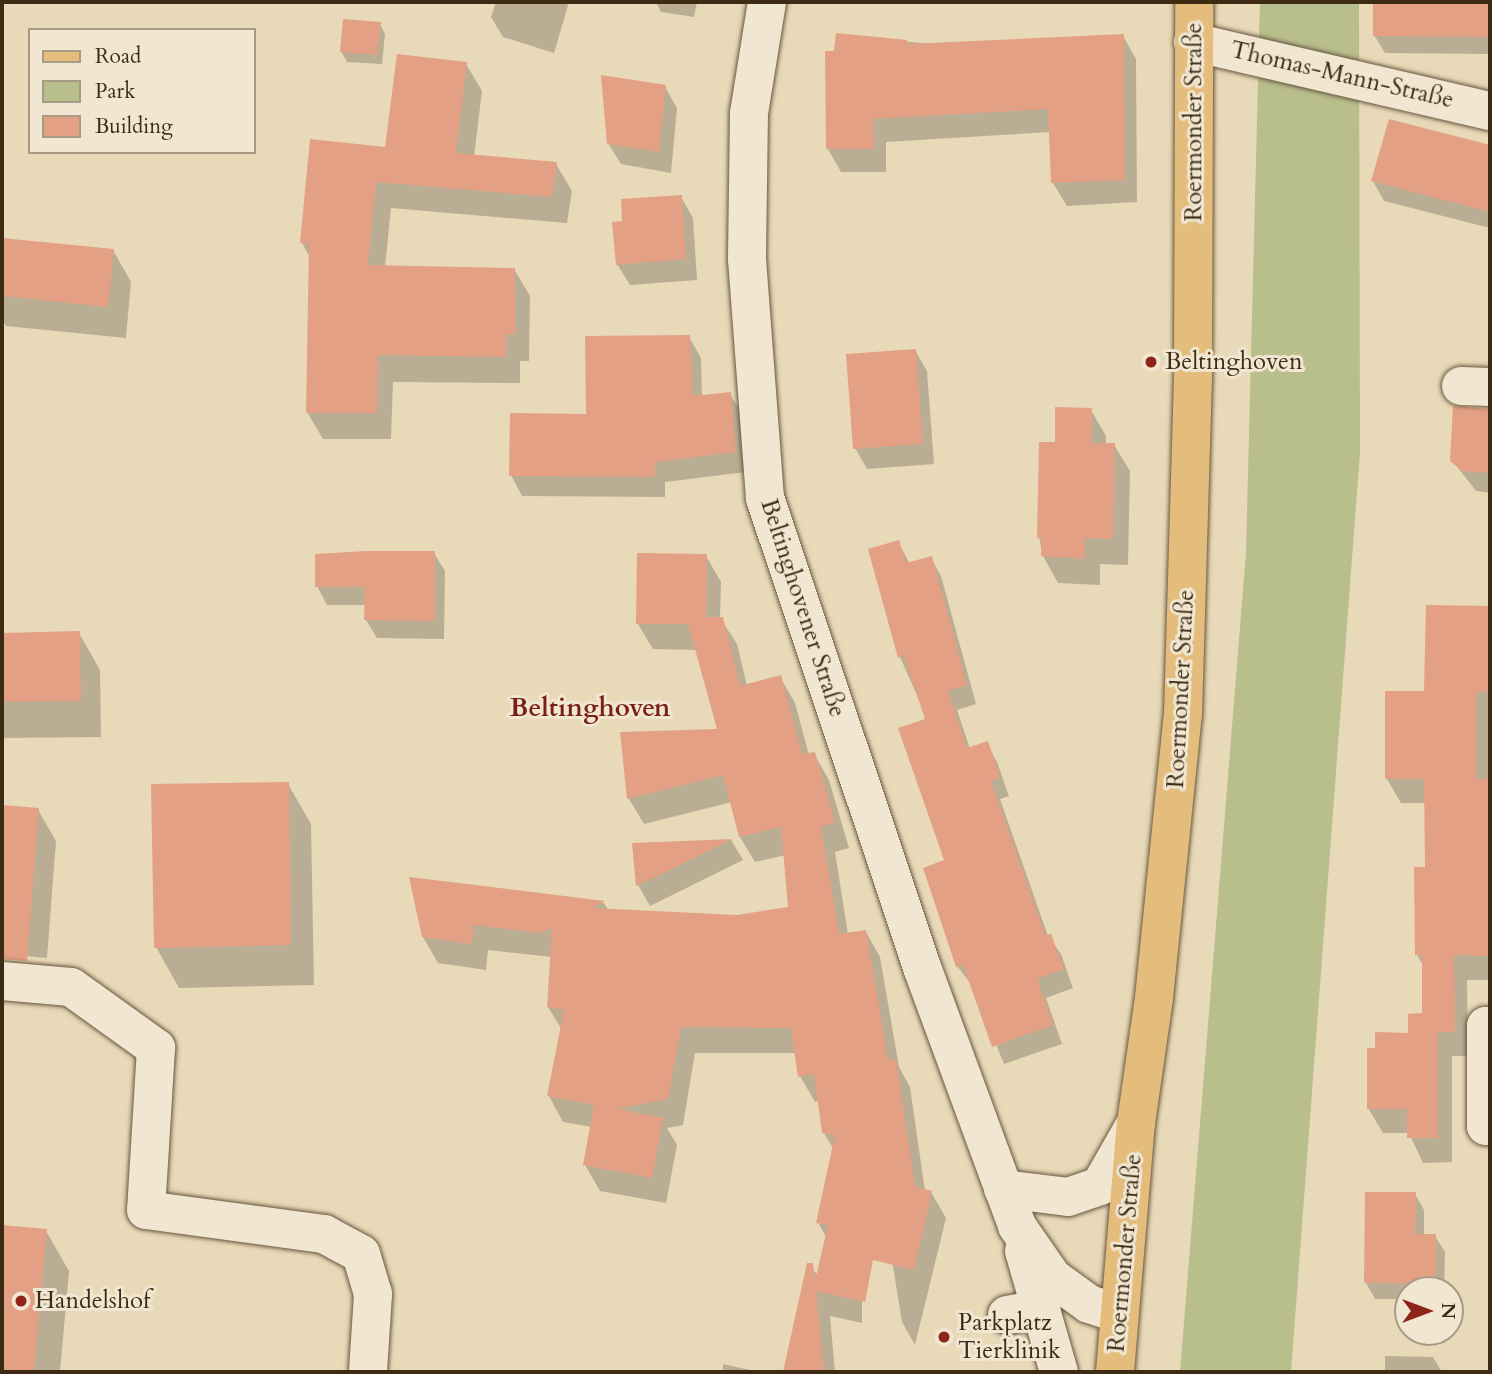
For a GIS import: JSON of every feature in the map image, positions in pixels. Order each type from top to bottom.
[{"type":"main road","name":"Roermonder Straße","points":[[1115,1372],[1136,1123],[1154,998],[1183,714],[1194,367],[1194,2]]},
{"type":"street","name":"Beltinghovener Straße","points":[[767,2],[749,113],[747,259],[765,498],[923,970],[1017,1226],[1054,1278],[1089,1304],[1119,1314]]},
{"type":"street","name":"Thomas-Mann-Straße","points":[[1194,42],[1490,111]]},
{"type":"street","points":[[2,981],[71,987],[156,1048],[146,1210],[324,1234],[361,1254],[373,1294],[368,1372]]},
{"type":"street","points":[[1490,1026],[1486,1026],[1486,1126],[1490,1126]]},
{"type":"street","points":[[1003,1189],[1068,1196],[1100,1186],[1136,1123]]},
{"type":"street","name":"Beltinghovener Straße","points":[[1017,1226],[1024,1312],[1049,1370]]},
{"type":"green space","points":[[1260,2],[1359,2],[1360,452],[1291,1372],[1180,1372],[1246,553]]},
{"type":"building","points":[[1373,2],[1490,2],[1490,37],[1373,36]]},
{"type":"building","points":[[343,19],[381,22],[377,55],[340,52]]},
{"type":"building","points":[[836,33],[907,40],[908,44],[1124,34],[1125,180],[1051,183],[1048,109],[873,119],[874,149],[826,149],[825,51],[834,51]]},
{"type":"building","points":[[397,54],[467,62],[456,153],[557,162],[552,197],[376,182],[368,265],[515,268],[515,334],[506,334],[506,357],[378,355],[377,413],[306,413],[309,244],[300,243],[310,139],[385,147]]},
{"type":"building","points":[[601,75],[666,85],[659,152],[607,144]]},
{"type":"building","points":[[1389,119],[1490,145],[1490,212],[1371,181]]},
{"type":"building","points":[[682,195],[686,259],[616,265],[612,222],[622,221],[621,199]]},
{"type":"building","points":[[2,238],[114,249],[108,307],[2,296]]},
{"type":"building","points":[[690,335],[693,396],[731,392],[736,452],[655,462],[655,477],[509,476],[510,413],[586,414],[585,336]]},
{"type":"building","points":[[916,349],[923,444],[853,449],[846,354]]},
{"type":"building","points":[[1453,406],[1490,409],[1490,473],[1462,471],[1450,461]]},
{"type":"building","points":[[1055,407],[1092,408],[1091,443],[1115,443],[1113,539],[1085,538],[1085,559],[1041,556],[1042,538],[1037,538],[1039,442],[1055,442]]},
{"type":"building","points":[[899,540],[906,563],[932,556],[967,685],[948,691],[967,748],[988,741],[1000,777],[991,781],[1045,935],[1051,934],[1064,969],[1037,979],[1053,1025],[992,1047],[963,965],[956,967],[923,868],[944,860],[898,728],[925,719],[904,656],[898,658],[868,549]]},
{"type":"building","points":[[435,551],[435,621],[364,620],[365,587],[315,587],[315,554]]},
{"type":"building","points":[[637,553],[707,554],[706,617],[723,617],[740,686],[781,675],[802,754],[815,752],[835,822],[821,827],[839,934],[866,930],[888,1061],[896,1059],[915,1187],[932,1191],[914,1270],[873,1260],[865,1302],[816,1291],[824,1372],[783,1372],[807,1263],[813,1263],[815,1281],[828,1225],[816,1223],[835,1135],[822,1133],[814,1074],[798,1077],[791,1028],[681,1027],[668,1099],[617,1109],[663,1118],[652,1178],[583,1165],[594,1105],[547,1096],[564,1010],[547,1007],[552,928],[541,933],[474,925],[472,944],[422,937],[409,877],[605,901],[592,908],[737,915],[788,907],[781,827],[739,837],[723,775],[627,799],[620,732],[717,729],[688,624],[636,624]]},
{"type":"building","points":[[1426,605],[1490,606],[1490,692],[1476,692],[1476,779],[1490,779],[1490,956],[1454,955],[1455,1032],[1438,1032],[1438,1138],[1407,1138],[1407,1109],[1367,1109],[1367,1048],[1375,1048],[1375,1032],[1408,1033],[1408,1014],[1422,1013],[1422,955],[1415,955],[1414,867],[1425,867],[1424,779],[1385,779],[1385,691],[1424,691]]},
{"type":"building","points":[[80,631],[81,701],[2,702],[2,633]]},
{"type":"building","points":[[289,782],[291,945],[154,948],[151,784]]},
{"type":"building","points":[[2,805],[39,808],[27,961],[2,959]]},
{"type":"building","points":[[732,839],[636,886],[632,843]]},
{"type":"building","points":[[1365,1192],[1416,1192],[1415,1234],[1436,1234],[1436,1276],[1394,1276],[1394,1283],[1364,1283]]},
{"type":"building","name":"Handelshof","points":[[2,1225],[47,1229],[34,1372],[2,1372]]},
{"type":"place","name":"Beltinghoven","points":[[1151,362]]},
{"type":"place","name":"Handelshof","points":[[21,1301]]},
{"type":"place","name":"Parkplatz Tierklinik","points":[[944,1337]]},
{"type":"district","name":"Beltinghoven","points":[[590,708]]}]
